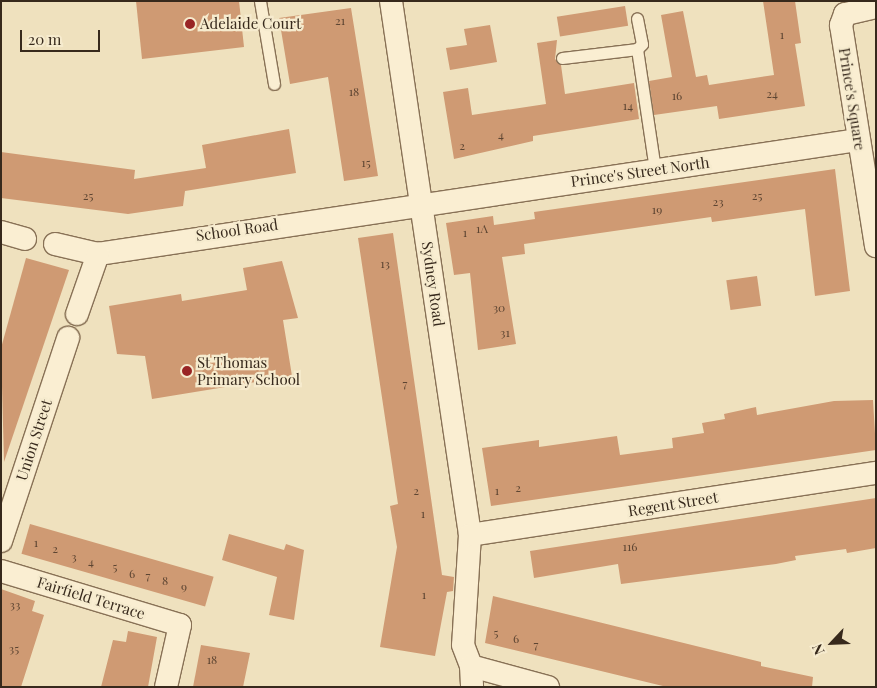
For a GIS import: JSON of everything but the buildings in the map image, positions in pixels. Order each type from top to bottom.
[{"type":"street","name":"Sydney Road","points":[[391,1],[470,535],[470,566],[462,645],[471,676]]},
{"type":"street","name":"Prince's Square","points":[[876,7],[846,14],[841,24],[876,246]]},
{"type":"street","name":"Prince's Street North","points":[[421,204],[858,140]]},
{"type":"street","name":"School Road","points":[[55,244],[98,254],[421,204]]},
{"type":"street","points":[[1,232],[25,238]]},
{"type":"street","points":[[77,314],[98,254]]},
{"type":"street","name":"Union Street","points":[[1,541],[68,338]]},
{"type":"street","name":"Regent Street","points":[[470,535],[876,473]]},
{"type":"street","name":"Fairfield Terrace","points":[[1,571],[180,625],[166,687]]},
{"type":"street","points":[[471,676],[548,687]]},
{"type":"lane","points":[[260,1],[274,84]]},
{"type":"lane","points":[[562,58],[637,49],[642,44],[638,18]]},
{"type":"lane","points":[[637,49],[655,170]]},
{"type":"place","name":"Adelaide Court","points":[[190,24]]},
{"type":"place","name":"St Thomas Primary School","points":[[187,371]]}]
